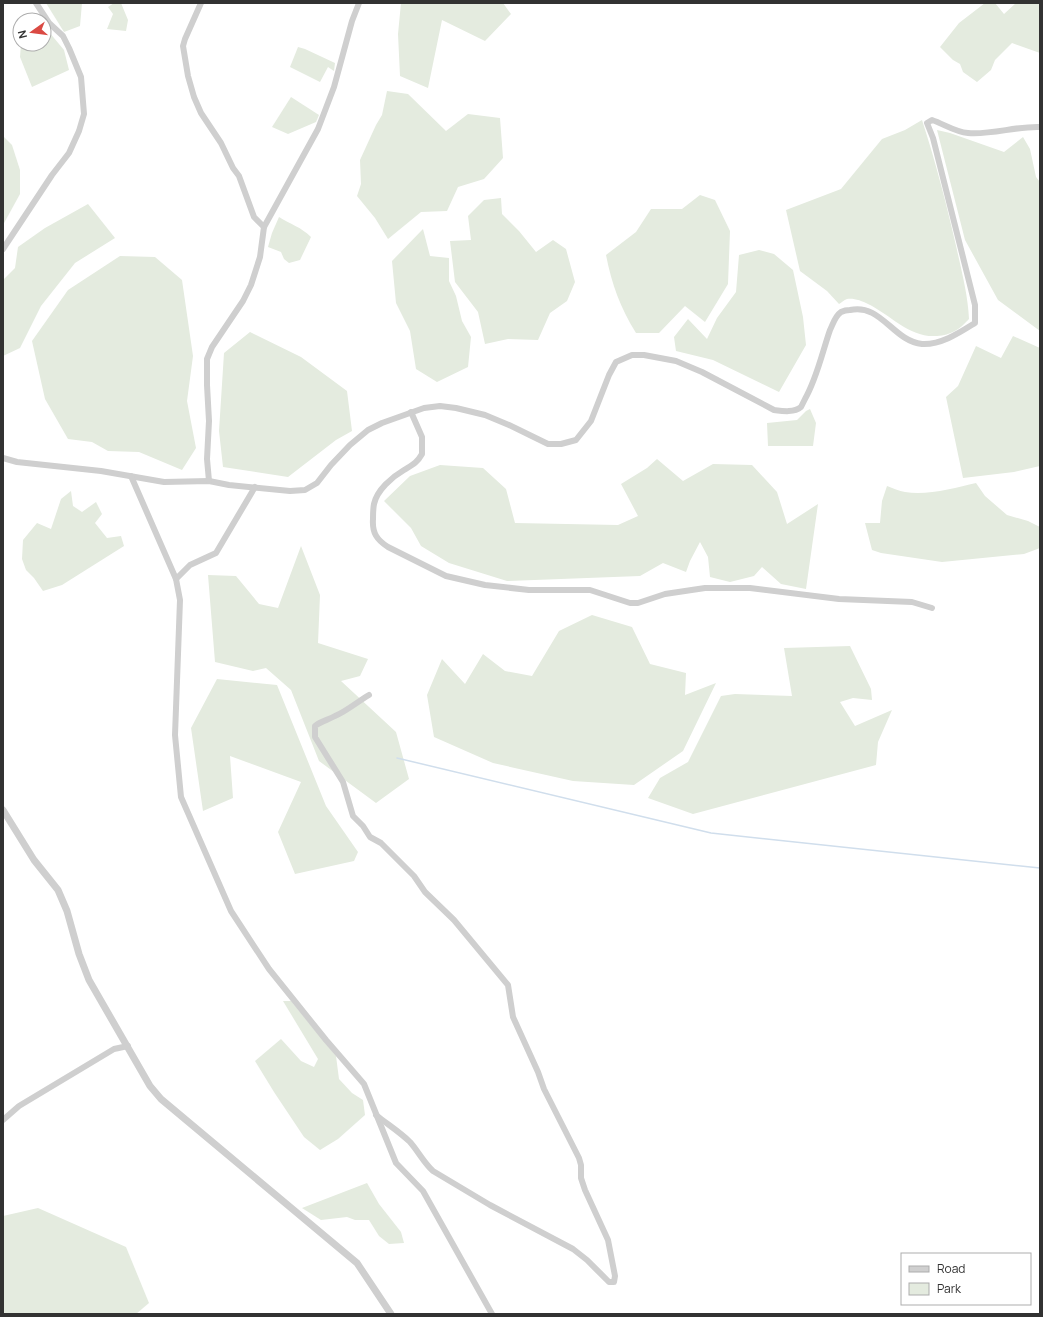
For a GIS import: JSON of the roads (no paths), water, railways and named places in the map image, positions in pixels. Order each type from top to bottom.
[{"type":"street","points":[[3,249],[52,175],[69,153],[79,131],[84,114],[81,77],[70,48],[63,36],[49,23],[36,3]]},
{"type":"street","points":[[201,3],[185,39],[184,46],[191,89],[202,114],[221,143],[233,168],[239,176],[254,217],[264,227]]},
{"type":"street","points":[[209,481],[207,459],[209,421],[207,359],[212,347],[243,301],[251,285],[260,257],[264,227],[318,130],[334,87],[352,21],[359,3]]},
{"type":"street","points":[[3,458],[17,462],[101,471],[164,482],[209,481],[229,485],[290,491],[305,490],[317,483],[331,465],[350,445],[368,430],[382,423],[424,408],[440,406],[485,415],[509,424],[548,444],[561,444],[576,440],[591,421],[609,375],[616,362],[632,355],[644,355],[676,361],[702,372],[774,410],[792,410],[800,407],[812,386],[825,343],[834,320],[841,312],[853,309],[867,310],[884,320],[899,335],[910,341],[921,344],[932,344],[950,338],[974,323],[975,305],[933,138],[927,123],[932,120],[967,133],[1040,127]]},
{"type":"street","points":[[411,412],[422,437],[422,454],[414,465],[404,469],[392,478],[375,499],[373,524],[374,533],[379,541],[388,547],[446,576],[485,585],[529,590],[590,590],[630,603],[638,603],[665,594],[698,589],[750,588],[839,599],[912,602],[932,608]]},
{"type":"street","points":[[131,476],[176,579],[180,600],[175,735],[181,798],[231,911],[269,969],[326,1040],[364,1084],[396,1163],[423,1191],[492,1314]]},
{"type":"street","points":[[176,579],[190,565],[216,553],[255,487]]},
{"type":"street","points":[[369,695],[335,717],[322,721],[315,726],[315,737],[343,782],[353,816],[363,826],[370,837],[381,843],[414,876],[425,892],[454,920],[508,986],[513,1017],[538,1072],[544,1089],[579,1158],[581,1165],[581,1178],[585,1190],[608,1240],[615,1276],[614,1282],[609,1282],[587,1260],[573,1249],[490,1205],[433,1171],[428,1167],[421,1154],[408,1140],[376,1115]]},
{"type":"street","points":[[3,810],[34,860],[58,890],[67,911],[79,954],[89,980],[150,1086],[161,1099],[357,1263],[391,1314]]},
{"type":"street","points":[[3,1120],[19,1106],[114,1049],[128,1046]]},
{"type":"waterway","points":[[397,758],[711,833],[1040,868]]}]
